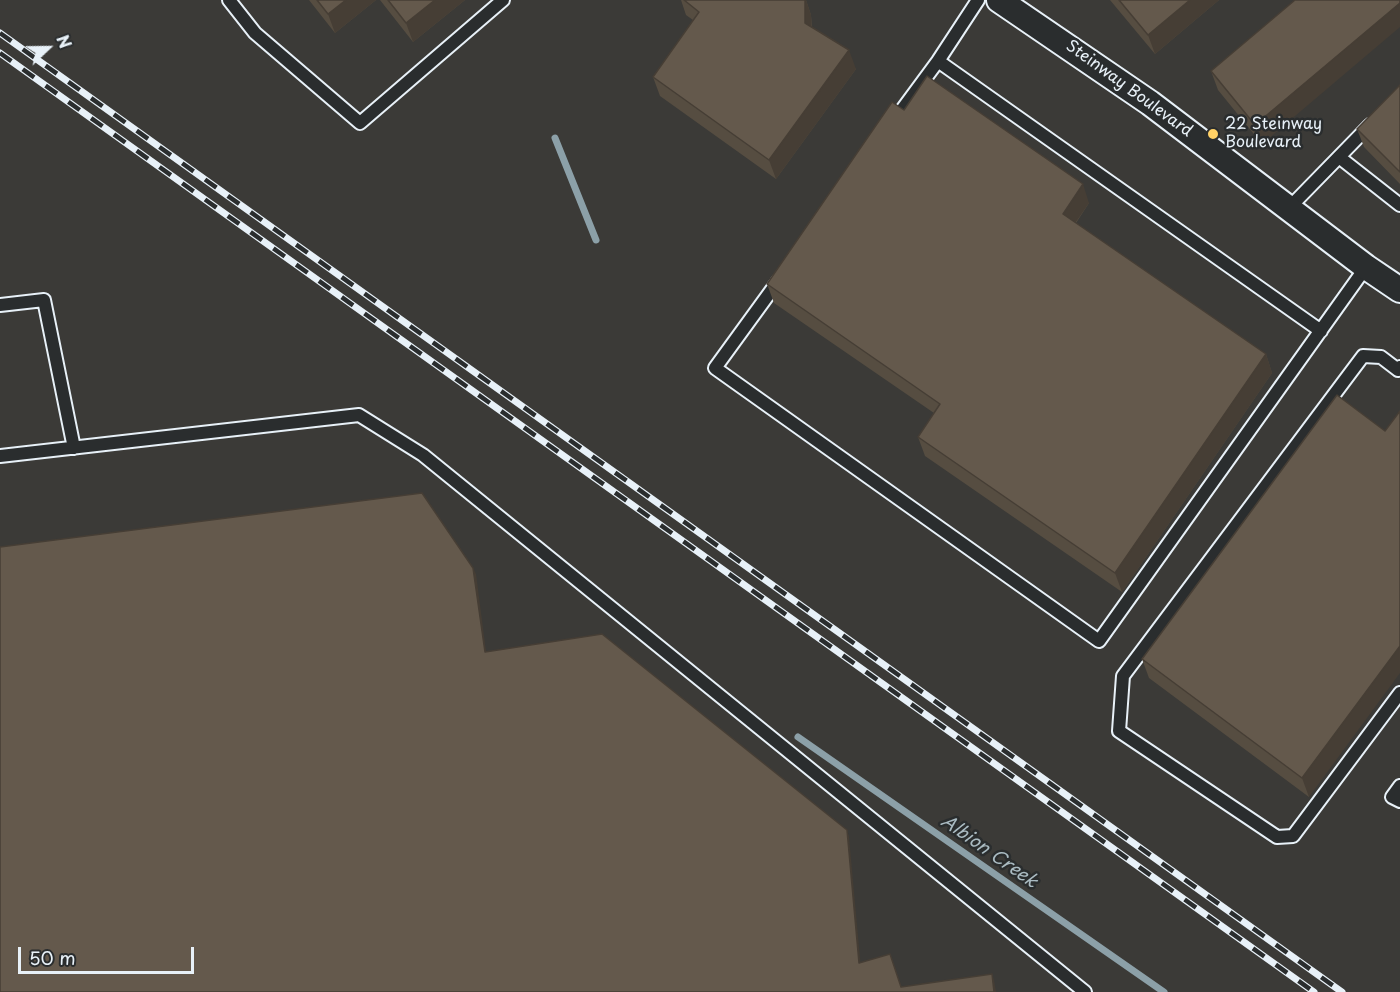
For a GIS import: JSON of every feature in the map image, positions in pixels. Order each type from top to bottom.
[{"type":"street","name":"Steinway Boulevard","points":[[999,0],[1150,103],[1366,267],[1400,290]]},
{"type":"lane","points":[[229,0],[255,33],[360,123],[503,0]]},
{"type":"lane","points":[[889,128],[938,61],[978,0]]},
{"type":"lane","points":[[938,61],[1321,331]]},
{"type":"lane","points":[[1289,208],[1377,118]]},
{"type":"lane","points":[[1339,157],[1400,205]]},
{"type":"lane","points":[[784,272],[715,368],[1099,641],[1366,267]]},
{"type":"lane","points":[[0,305],[44,300],[74,448]]},
{"type":"lane","points":[[1399,369],[1381,357],[1363,356],[1123,676],[1119,731],[1277,837],[1293,836],[1400,693]]},
{"type":"lane","points":[[0,456],[359,415],[423,455],[1085,992]]},
{"type":"lane","points":[[1400,786],[1392,796],[1400,801]]},
{"type":"shaded area","points":[[0,0],[1400,0],[1400,992],[0,992]]},
{"type":"building","points":[[317,0],[346,0],[328,14]]},
{"type":"building","points":[[388,0],[435,0],[406,23]]},
{"type":"building","points":[[684,0],[805,0],[805,23],[849,50],[769,160],[653,77],[699,12]]},
{"type":"building","points":[[1119,0],[1190,0],[1148,35]]},
{"type":"building","points":[[1295,0],[1400,0],[1400,3],[1255,125],[1211,71]]},
{"type":"building","points":[[927,76],[1083,184],[1063,214],[1266,354],[1115,573],[918,437],[940,404],[767,284],[892,102],[904,110]]},
{"type":"building","points":[[1400,85],[1400,172],[1357,129]]},
{"type":"building","points":[[1337,395],[1385,431],[1400,411],[1400,646],[1302,778],[1142,659]]},
{"type":"building","points":[[422,493],[473,568],[485,652],[602,634],[847,830],[859,963],[890,954],[901,987],[992,974],[994,992],[0,992],[0,547]]},
{"type":"waterway","points":[[555,138],[596,240]]},
{"type":"waterway","name":"Albion Creek","points":[[798,737],[1164,992]]},
{"type":"railway","points":[[0,33],[1342,992]]},
{"type":"railway","points":[[0,53],[1314,992]]},
{"type":"place","name":"22 Steinway Boulevard","points":[[1213,134]]}]
